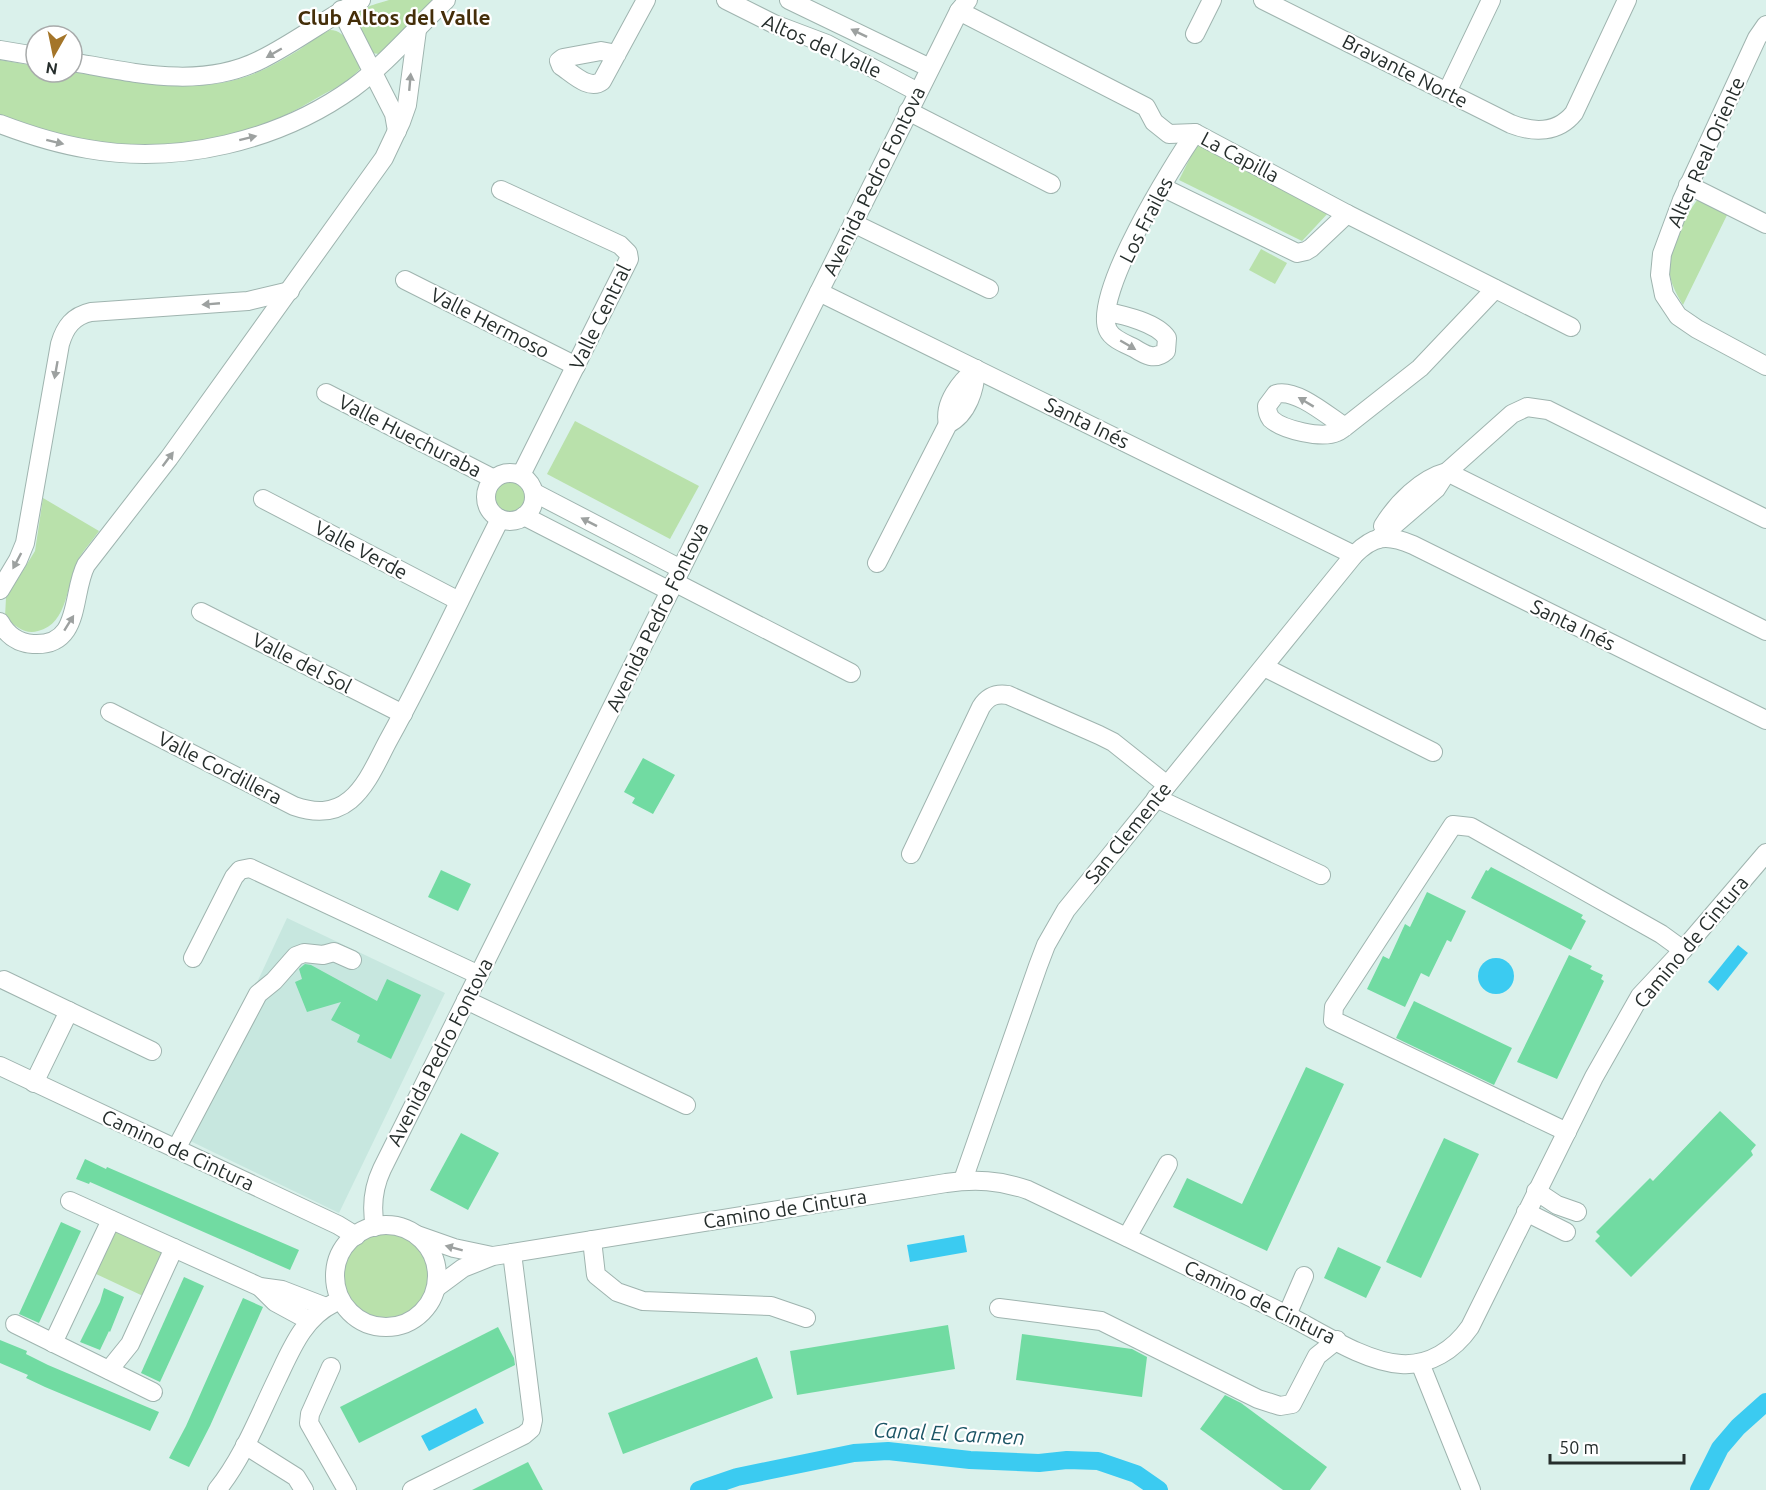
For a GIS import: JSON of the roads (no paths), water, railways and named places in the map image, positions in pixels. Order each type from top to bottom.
[{"type":"street","points":[[84,64],[165,77],[185,78],[217,74],[247,67],[362,0]]},
{"type":"street","points":[[0,124],[48,141],[90,150],[161,153],[207,148],[257,136],[299,120],[354,87],[393,55],[446,0]]},
{"type":"street","points":[[617,54],[646,0]]},
{"type":"street","name":"Altos del Valle","points":[[726,0],[774,24],[827,44],[918,92]]},
{"type":"street","name":"Altos del Valle","points":[[789,0],[930,68]]},
{"type":"street","points":[[1195,34],[1212,0]]},
{"type":"street","name":"Bravante Norte","points":[[1263,0],[1520,128],[1539,130],[1564,123],[1575,113],[1628,0]]},
{"type":"street","points":[[1447,92],[1491,0]]},
{"type":"street","name":"Avenida Pedro Fontova","points":[[375,1227],[372,1203],[377,1180],[962,4]]},
{"type":"street","name":"La Capilla","points":[[962,4],[1146,107],[1154,122],[1169,134],[1195,133],[1347,214],[1571,327]]},
{"type":"street","points":[[342,10],[394,114],[397,131]]},
{"type":"street","name":"Alter Real Oriente","points":[[1766,25],[1757,38],[1689,185],[1662,254],[1661,284],[1671,306],[1687,323],[1766,366]]},
{"type":"street","points":[[0,622],[5,632],[28,644],[49,643],[67,628],[75,614],[80,579],[86,565],[169,458],[384,158],[397,131],[409,95],[417,30]]},
{"type":"street","points":[[0,50],[24,54]]},
{"type":"street","points":[[884,74],[895,51]]},
{"type":"street","points":[[909,111],[1051,184]]},
{"type":"street","name":"Los Frailes","points":[[1107,312],[1114,286],[1136,230],[1195,133]]},
{"type":"street","points":[[1689,185],[1766,224]]},
{"type":"street","points":[[1162,187],[1297,253],[1311,248],[1347,214]]},
{"type":"street","name":"Valle Central","points":[[501,190],[620,245],[628,253],[627,265],[521,475]]},
{"type":"street","points":[[853,223],[989,289]]},
{"type":"street","name":"Valle Hermoso","points":[[405,280],[576,366]]},
{"type":"street","points":[[1345,427],[1420,368],[1495,290]]},
{"type":"street","points":[[0,590],[18,560],[25,543],[60,344],[71,322],[91,312],[255,299],[290,291]]},
{"type":"street","name":"Santa Inés","points":[[819,292],[1354,555]]},
{"type":"street","points":[[255,299],[257,314],[268,321]]},
{"type":"street","points":[[877,562],[948,424],[948,409],[954,394],[963,381],[976,369]]},
{"type":"street","name":"Valle Huechuraba","points":[[326,393],[494,479]]},
{"type":"street","points":[[1378,539],[1388,518],[1401,503],[1430,478],[1448,472],[1519,409],[1534,406],[1548,410],[1766,519]]},
{"type":"street","points":[[535,493],[533,506],[524,516],[513,521],[500,519],[490,510],[486,497],[489,484],[494,479],[507,472],[521,475],[529,480],[535,493],[675,580],[851,674]]},
{"type":"street","points":[[1448,472],[1766,631]]},
{"type":"street","name":"Valle Verde","points":[[263,499],[459,601]]},
{"type":"street","points":[[524,516],[675,580]]},
{"type":"street","points":[[403,714],[500,519]]},
{"type":"street","name":"Santa Inés","points":[[1378,539],[1392,539],[1413,545],[1766,720]]},
{"type":"street","name":"San Clemente","points":[[963,1180],[1047,945],[1076,897],[1354,555],[1364,545],[1378,539]]},
{"type":"street","name":"Valle del Sol","points":[[201,612],[403,714]]},
{"type":"street","points":[[1264,667],[1433,752]]},
{"type":"street","points":[[911,854],[981,707],[985,701],[996,695],[1008,695],[1113,742],[1162,792],[1321,875]]},
{"type":"street","name":"Valle Cordillera","points":[[110,712],[294,806],[316,812],[334,810],[349,801],[361,789],[403,714]]},
{"type":"street","points":[[1567,1132],[1333,1020],[1334,1007],[1453,825],[1471,827],[1660,934],[1683,950]]},
{"type":"street","name":"Camino de Cintura","points":[[436,1288],[462,1268],[493,1256],[963,1180],[993,1180],[1019,1187],[1127,1237],[1378,1360],[1402,1364],[1430,1360],[1449,1349],[1470,1328],[1594,1077],[1641,996],[1766,854]]},
{"type":"street","points":[[193,958],[234,877],[240,870],[250,868],[478,975]]},
{"type":"street","points":[[176,1149],[258,994],[274,981],[296,956],[304,953],[323,955],[334,952],[351,960]]},
{"type":"street","points":[[4,980],[152,1051]]},
{"type":"street","points":[[466,1000],[686,1105]]},
{"type":"street","points":[[33,1083],[69,1011]]},
{"type":"street","name":"Camino de Cintura","points":[[0,1066],[338,1225],[356,1236]]},
{"type":"street","points":[[1127,1237],[1168,1164]]},
{"type":"street","points":[[1536,1191],[1557,1205],[1577,1212]]},
{"type":"street","points":[[70,1201],[260,1287],[334,1303],[346,1308],[371,1325],[389,1327],[407,1323],[416,1318],[428,1305],[436,1288],[436,1264],[424,1243],[415,1235],[396,1227],[375,1227],[356,1236],[346,1245],[339,1257],[334,1303]]},
{"type":"street","points":[[1526,1212],[1566,1232]]},
{"type":"street","points":[[53,1343],[111,1220]]},
{"type":"street","name":"Camino de Cintura","points":[[415,1235],[454,1248],[493,1256]]},
{"type":"street","points":[[592,1240],[597,1275],[617,1293],[643,1301],[771,1306],[806,1318]]},
{"type":"street","points":[[109,1370],[130,1344],[174,1248]]},
{"type":"street","points":[[412,1490],[524,1436],[531,1430],[533,1420],[512,1253]]},
{"type":"street","points":[[1287,1315],[1304,1276]]},
{"type":"street","points":[[260,1287],[275,1302],[310,1321]]},
{"type":"street","points":[[218,1490],[245,1445],[297,1338],[310,1321],[334,1303]]},
{"type":"street","points":[[999,1308],[1101,1321],[1258,1399],[1280,1406],[1292,1404],[1317,1356],[1336,1340]]},
{"type":"street","points":[[15,1324],[153,1392]]},
{"type":"street","points":[[1420,1363],[1471,1490]]},
{"type":"street","points":[[332,1367],[310,1414],[309,1423],[347,1490]]},
{"type":"street","points":[[245,1445],[296,1477],[304,1490]]},
{"type":"water","points":[[1738,945],[1748,953],[1718,991],[1708,982]]},
{"type":"water","points":[[1496,958],[1509,963],[1514,976],[1509,989],[1496,994],[1483,989],[1478,976],[1483,963]]},
{"type":"water","points":[[964,1235],[967,1252],[910,1262],[907,1245]]},
{"type":"water","points":[[476,1408],[484,1423],[429,1451],[421,1436]]},
{"type":"waterway","name":"Canal El Carmen","points":[[1699,1490],[1720,1448],[1738,1427],[1766,1402]]},
{"type":"waterway","name":"Canal El Carmen","points":[[699,1490],[737,1477],[854,1453],[888,1451],[970,1460],[1039,1463],[1067,1460],[1098,1461],[1136,1474],[1159,1490]]},
{"type":"district","name":"Club Altos del Valle","points":[[394,18]]}]
